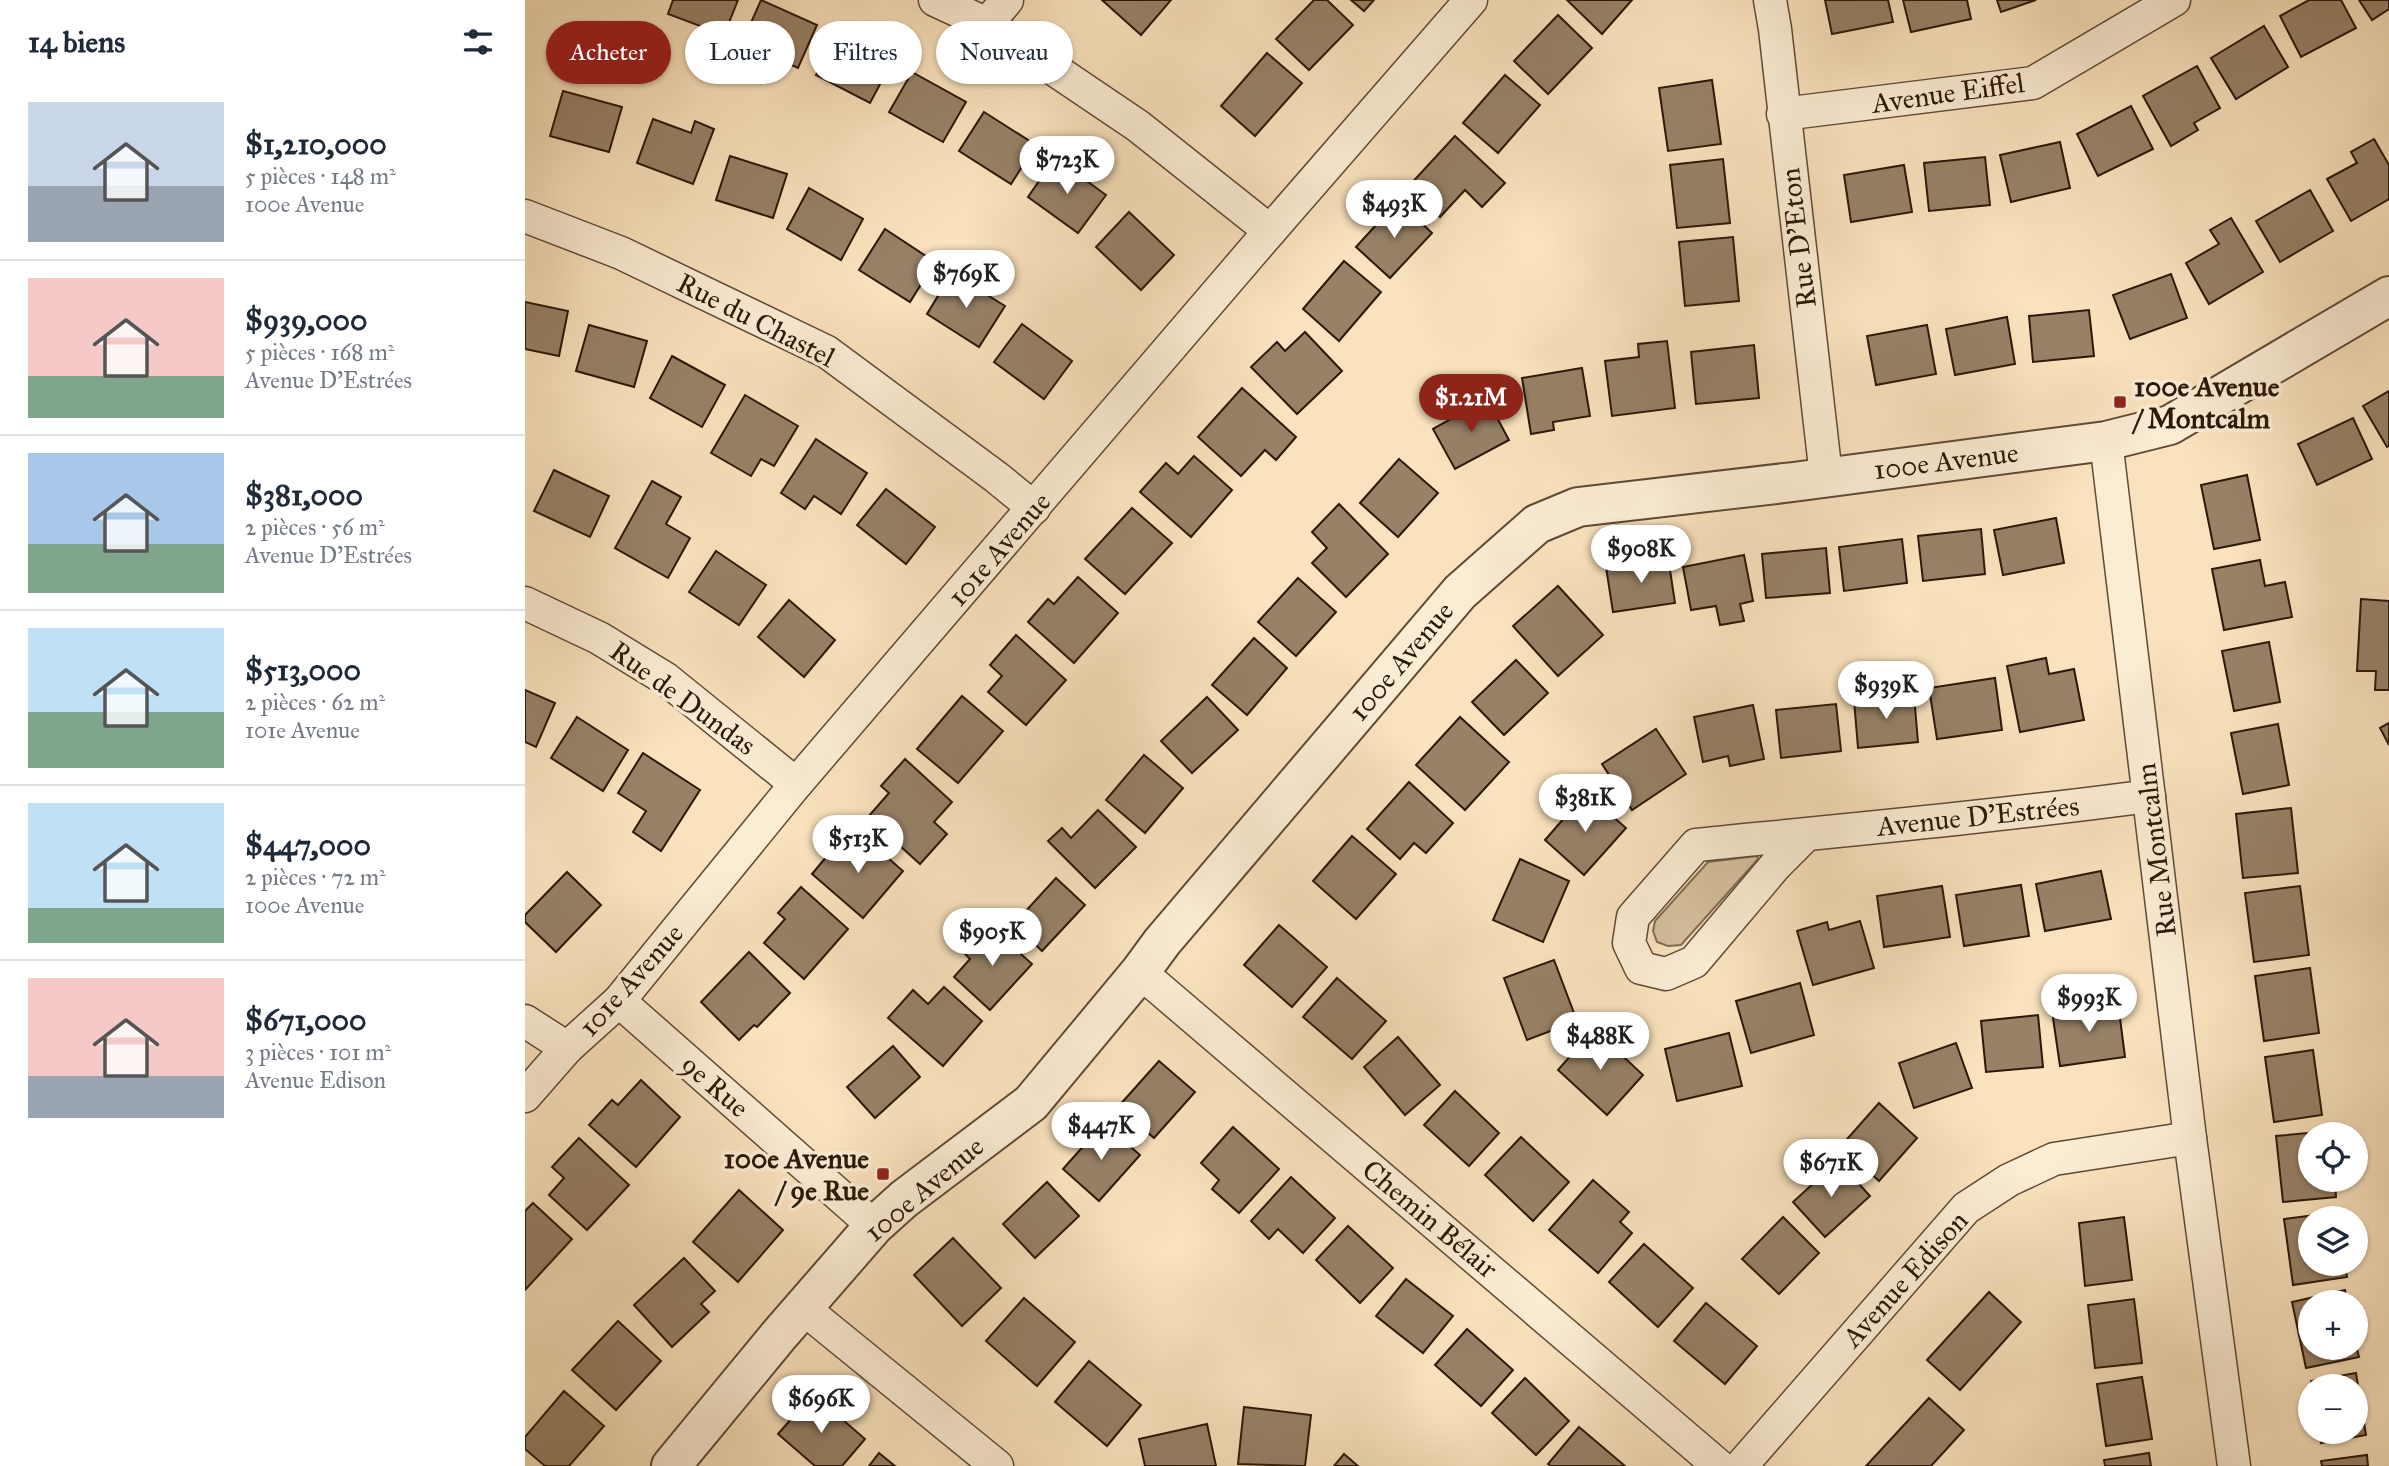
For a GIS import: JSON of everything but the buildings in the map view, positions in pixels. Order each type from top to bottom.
[{"type":"street","points":[[935,0],[980,21]]},
{"type":"street","points":[[989,21],[1007,0]]},
{"type":"street","name":"101e Avenue","points":[[525,1096],[567,1048],[619,1001],[796,784],[1270,230],[1471,0]]},
{"type":"street","name":"Rue D'Eton","points":[[1770,0],[1826,476]]},
{"type":"street","name":"Avenue Eiffel","points":[[1783,114],[2033,83],[2174,0]]},
{"type":"street","points":[[1073,82],[1138,125],[1270,230]]},
{"type":"street","name":"Rue du Chastel","points":[[525,216],[621,253],[827,352],[1034,508]]},
{"type":"street","name":"100e Avenue","points":[[671,1466],[874,1226],[904,1199],[1031,1103],[1171,931],[1460,592],[1537,524],[1578,507],[2106,441],[2170,425],[2389,296]]},
{"type":"street","name":"Rue Montcalm","points":[[2106,441],[2190,1138],[2234,1466]]},
{"type":"street","name":"Rue de Dundas","points":[[525,603],[599,638],[666,680],[796,784]]},
{"type":"street","name":"Avenue D'Estrées","points":[[1807,834],[1775,866],[1694,962],[1666,974],[1641,968],[1629,943],[1633,917],[1696,845],[2149,796]]},
{"type":"street","name":"Chemin Bélair","points":[[1140,972],[1719,1466]]},
{"type":"street","name":"9e Rue","points":[[619,1001],[874,1226]]},
{"type":"street","points":[[525,1021],[567,1048]]},
{"type":"street","name":"Avenue Edison","points":[[1741,1466],[1966,1208],[2009,1180],[2054,1159],[2190,1138]]},
{"type":"street","points":[[803,1308],[997,1466]]},
{"type":"shaded area","points":[[1757,856],[1758,859],[1681,945],[1668,946],[1657,942],[1653,931],[1655,921],[1708,862]]},
{"type":"place","name":"100e Avenue / Montcalm","points":[[2120,402]]},
{"type":"place","name":"100e Avenue / 9e Rue","points":[[883,1174]]}]
